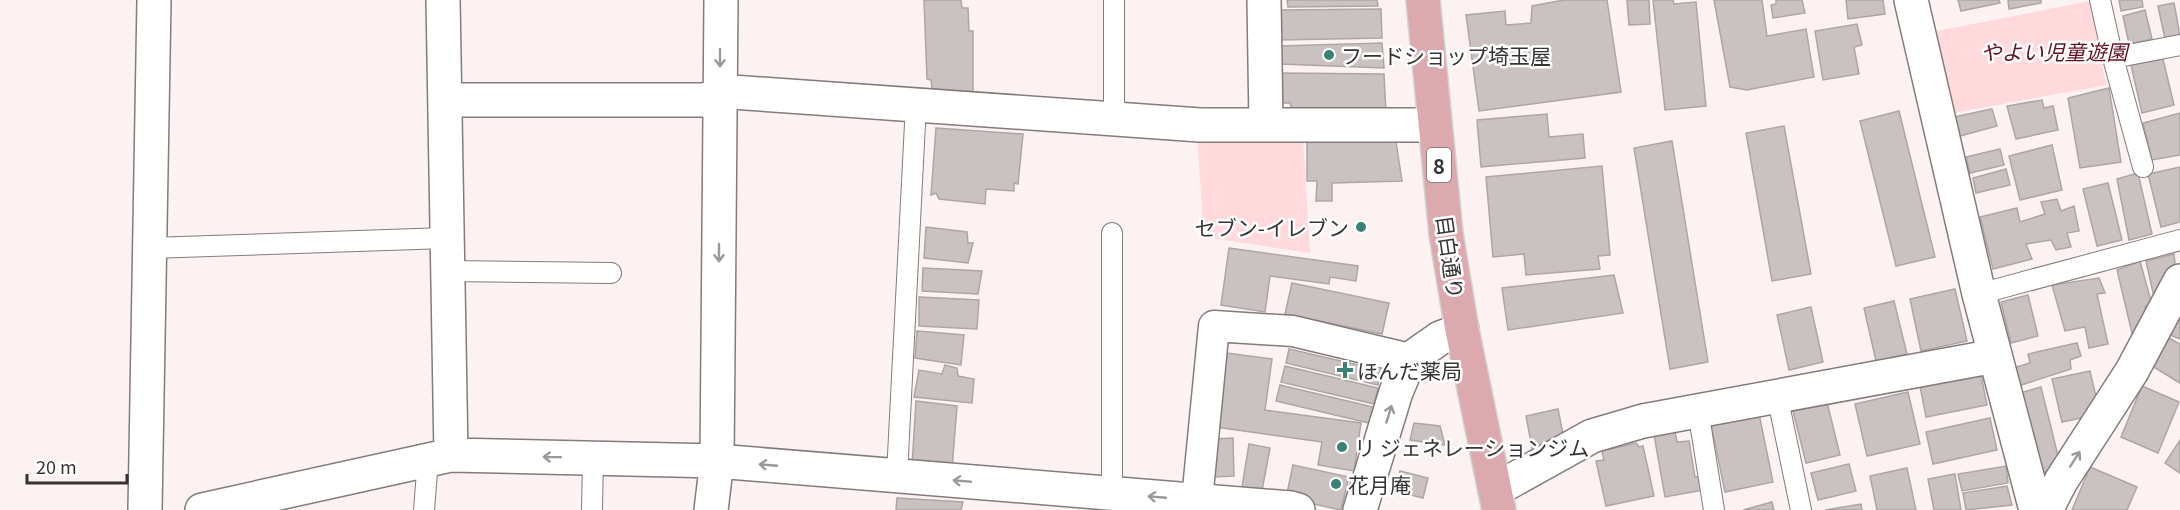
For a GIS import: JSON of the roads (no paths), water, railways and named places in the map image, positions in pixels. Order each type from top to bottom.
[{"type":"main road","name":"目白通り","points":[[1423,0],[1446,234],[1462,330],[1497,500]]},
{"type":"street","points":[[146,510],[154,0]]},
{"type":"street","points":[[439,458],[447,271],[443,0]]},
{"type":"street","points":[[711,510],[717,461],[720,0]]},
{"type":"street","points":[[1264,0],[1266,124]]},
{"type":"street","points":[[1911,0],[1978,294],[2036,510]]},
{"type":"street","points":[[445,100],[705,100],[732,92],[1200,124],[1435,125]]},
{"type":"street","points":[[2046,510],[2061,480],[2132,371],[2180,281]]},
{"type":"street","points":[[1197,500],[1214,326],[1293,332],[1410,359]]},
{"type":"street","points":[[1360,510],[1396,392],[1410,359],[1440,338],[1462,330]]},
{"type":"street","points":[[1497,500],[1592,436],[1657,417],[1995,356]]},
{"type":"street","points":[[202,510],[439,458],[717,461],[897,475],[1093,498],[1197,500],[1299,510]]},
{"type":"lane","points":[[1114,0],[1114,118]]},
{"type":"lane","points":[[2100,0],[2113,58],[2143,167]]},
{"type":"lane","points":[[2113,58],[2180,45]]},
{"type":"lane","points":[[897,475],[916,104]]},
{"type":"lane","points":[[1093,498],[1112,233]]},
{"type":"lane","points":[[150,248],[446,238]]},
{"type":"lane","points":[[1978,294],[2180,240]]},
{"type":"lane","points":[[447,271],[611,273]]},
{"type":"lane","points":[[1777,395],[1802,510]]},
{"type":"lane","points":[[1698,410],[1714,510]]},
{"type":"lane","points":[[424,510],[439,458]]},
{"type":"lane","points":[[592,510],[593,458]]},
{"type":"place","name":"フードショップ埼玉屋","points":[[1329,55]]},
{"type":"place","name":"セブン-イレブン","points":[[1361,227]]},
{"type":"place","name":"ほんだ薬局","points":[[1345,370]]},
{"type":"place","name":"リ ジェネレーションジム","points":[[1342,447]]},
{"type":"place","name":"花月庵","points":[[1336,484]]},
{"type":"park label","name":"やよい児童遊園","points":[[2054,51]]}]
